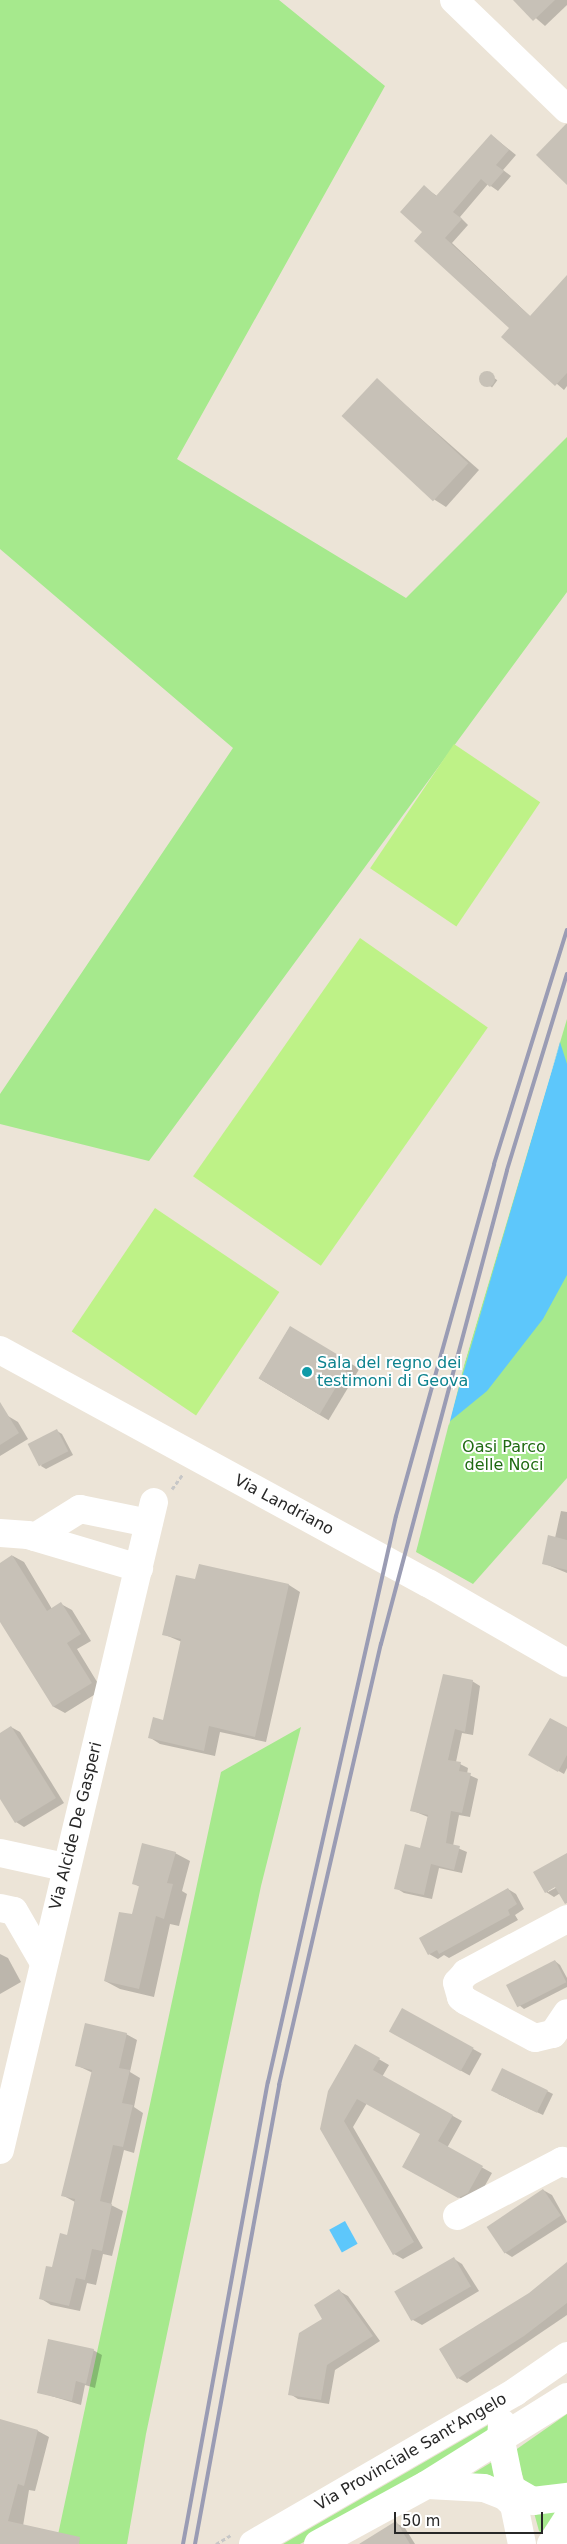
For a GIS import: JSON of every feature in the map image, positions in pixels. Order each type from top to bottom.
[{"type":"street","points":[[454,0],[567,108]]},
{"type":"street","name":"Via Landriano","points":[[0,1350],[428,1583],[567,1663]]},
{"type":"street","points":[[35,1538],[80,1509],[152,1513]]},
{"type":"street","name":"Via Alcide De Gasperi","points":[[0,2150],[8,2076],[44,1961],[65,1867],[152,1513]]},
{"type":"street","points":[[0,1534],[35,1538],[139,1568]]},
{"type":"street","points":[[0,1853],[65,1867]]},
{"type":"street","points":[[0,1908],[14,1911],[44,1961]]},
{"type":"street","points":[[567,1919],[466,1973],[457,1983],[461,1997],[466,2001],[535,2038],[553,2034],[567,2013]]},
{"type":"street","points":[[457,2216],[562,2161],[567,2164]]},
{"type":"street","name":"Via Provinciale Sant'Angelo","points":[[253,2544],[515,2392],[567,2356]]},
{"type":"street","points":[[522,2544],[501,2440],[504,2414],[515,2392],[543,2388],[567,2396]]},
{"type":"street","name":"Via Provinciale Sant'Angelo","points":[[318,2544],[426,2485],[501,2440],[567,2396]]},
{"type":"street","points":[[426,2485],[484,2488],[506,2496],[533,2501],[567,2497]]},
{"type":"street","points":[[551,2544],[567,2519]]},
{"type":"path","points":[[152,1513],[167,1497],[185,1470]]},
{"type":"green space","points":[[0,0],[279,0],[385,86],[177,459],[406,598],[567,437],[567,592],[149,1161],[0,1124],[0,1094],[233,748],[0,549]]},
{"type":"green space","points":[[454,744],[540,802],[456,927],[370,868]]},
{"type":"green space","points":[[360,938],[488,1027],[321,1266],[193,1176]]},
{"type":"green space","name":"Oasi Parco delle Noci","points":[[567,1019],[567,1478],[473,1584],[416,1552],[464,1365]]},
{"type":"green space","points":[[155,1208],[279,1292],[196,1415],[72,1332]]},
{"type":"green space","points":[[301,1727],[261,1886],[146,2434],[127,2544],[56,2544],[221,1772]]},
{"type":"green space","points":[[567,2414],[567,2491],[526,2486],[514,2451]]},
{"type":"green space","points":[[497,2420],[497,2438],[300,2544],[283,2544]]},
{"type":"green space","points":[[497,2459],[508,2484],[472,2474]]},
{"type":"green space","points":[[533,2509],[559,2513],[545,2535],[539,2531]]},
{"type":"water","points":[[560,1042],[567,1064],[567,1275],[543,1319],[487,1391],[449,1422]]},
{"type":"water","points":[[345,2221],[358,2244],[342,2252],[329,2230]]},
{"type":"pier","points":[[561,1040],[464,1365],[449,1425],[447,1422],[522,1161]]},
{"type":"building","points":[[513,0],[555,0],[533,21]]},
{"type":"building","points":[[567,124],[567,185],[536,155]]},
{"type":"building","points":[[491,134],[509,150],[496,165],[504,171],[490,187],[481,179],[453,212],[462,219],[445,238],[530,316],[567,275],[567,373],[555,386],[501,337],[509,328],[414,241],[422,232],[400,212],[424,185],[436,196]]},
{"type":"building","points":[[484,371],[490,371],[495,376],[493,385],[484,387],[479,382],[479,376]]},
{"type":"building","points":[[377,378],[468,463],[433,501],[342,416]]},
{"type":"building","name":"Sala del regno dei testimoni di Geova","points":[[290,1326],[351,1363],[319,1415],[259,1378]]},
{"type":"building","points":[[0,1402],[19,1433],[0,1445]]},
{"type":"building","points":[[57,1429],[68,1451],[39,1466],[28,1444]]},
{"type":"building","points":[[548,1535],[567,1540],[567,1570],[542,1564]]},
{"type":"building","points":[[12,1555],[47,1611],[61,1602],[81,1634],[67,1643],[92,1683],[53,1707],[0,1622],[0,1563]]},
{"type":"building","points":[[199,1564],[289,1584],[255,1737],[209,1726],[204,1751],[148,1738],[153,1717],[163,1720],[181,1639],[162,1635],[176,1575],[195,1579]]},
{"type":"building","points":[[443,1674],[473,1680],[465,1732],[455,1729],[448,1760],[461,1762],[459,1771],[471,1773],[462,1813],[451,1811],[446,1843],[460,1846],[454,1870],[431,1864],[424,1895],[394,1889],[405,1844],[420,1848],[428,1815],[410,1811]]},
{"type":"building","points":[[550,1718],[567,1727],[567,1755],[558,1772],[528,1755]]},
{"type":"building","points":[[11,1726],[56,1798],[15,1823],[0,1799],[0,1733]]},
{"type":"building","points":[[142,1843],[176,1852],[167,1883],[173,1884],[164,1919],[156,1916],[139,1989],[104,1981],[119,1912],[132,1914],[139,1886],[132,1884]]},
{"type":"building","points":[[567,1853],[567,1903],[565,1904],[555,1887],[545,1893],[533,1872]]},
{"type":"building","points":[[508,1888],[517,1904],[508,1910],[510,1915],[439,1954],[437,1950],[428,1955],[419,1938]]},
{"type":"building","points":[[555,1960],[566,1982],[517,2007],[506,1985]]},
{"type":"building","points":[[402,2008],[474,2048],[461,2071],[389,2032]]},
{"type":"building","points":[[85,2023],[127,2033],[119,2068],[130,2070],[122,2103],[133,2105],[123,2147],[113,2145],[100,2201],[112,2204],[102,2251],[92,2249],[85,2280],[76,2278],[69,2306],[39,2299],[46,2266],[52,2267],[60,2233],[67,2235],[75,2199],[61,2196],[92,2070],[75,2066]]},
{"type":"building","points":[[355,2044],[380,2058],[373,2070],[453,2115],[438,2141],[483,2166],[468,2193],[458,2198],[402,2167],[420,2134],[357,2099],[344,2121],[414,2242],[393,2255],[320,2129],[328,2091]]},
{"type":"building","points":[[502,2068],[548,2090],[537,2113],[491,2090]]},
{"type":"building","points":[[543,2189],[561,2216],[505,2254],[487,2227]]},
{"type":"building","points":[[454,2257],[471,2286],[411,2321],[394,2292]]},
{"type":"building","points":[[567,2262],[567,2303],[524,2336],[457,2379],[439,2349],[529,2293]]},
{"type":"building","points":[[339,2289],[373,2336],[327,2365],[321,2400],[288,2395],[299,2333],[322,2319],[314,2305]]},
{"type":"building","points":[[48,2339],[94,2349],[86,2384],[76,2381],[72,2401],[37,2393]]},
{"type":"building","points":[[0,2419],[38,2430],[24,2486],[18,2484],[8,2521],[80,2537],[79,2544],[0,2544]]},
{"type":"building","points":[[396,2521],[410,2544],[359,2544]]},
{"type":"railway","points":[[183,2544],[268,2082],[396,1516],[494,1164],[567,930]]},
{"type":"railway","points":[[195,2544],[279,2085],[381,1644],[507,1170],[567,974]]},
{"type":"place","name":"Sala del regno dei testimoni di Geova","points":[[307,1372]]}]
